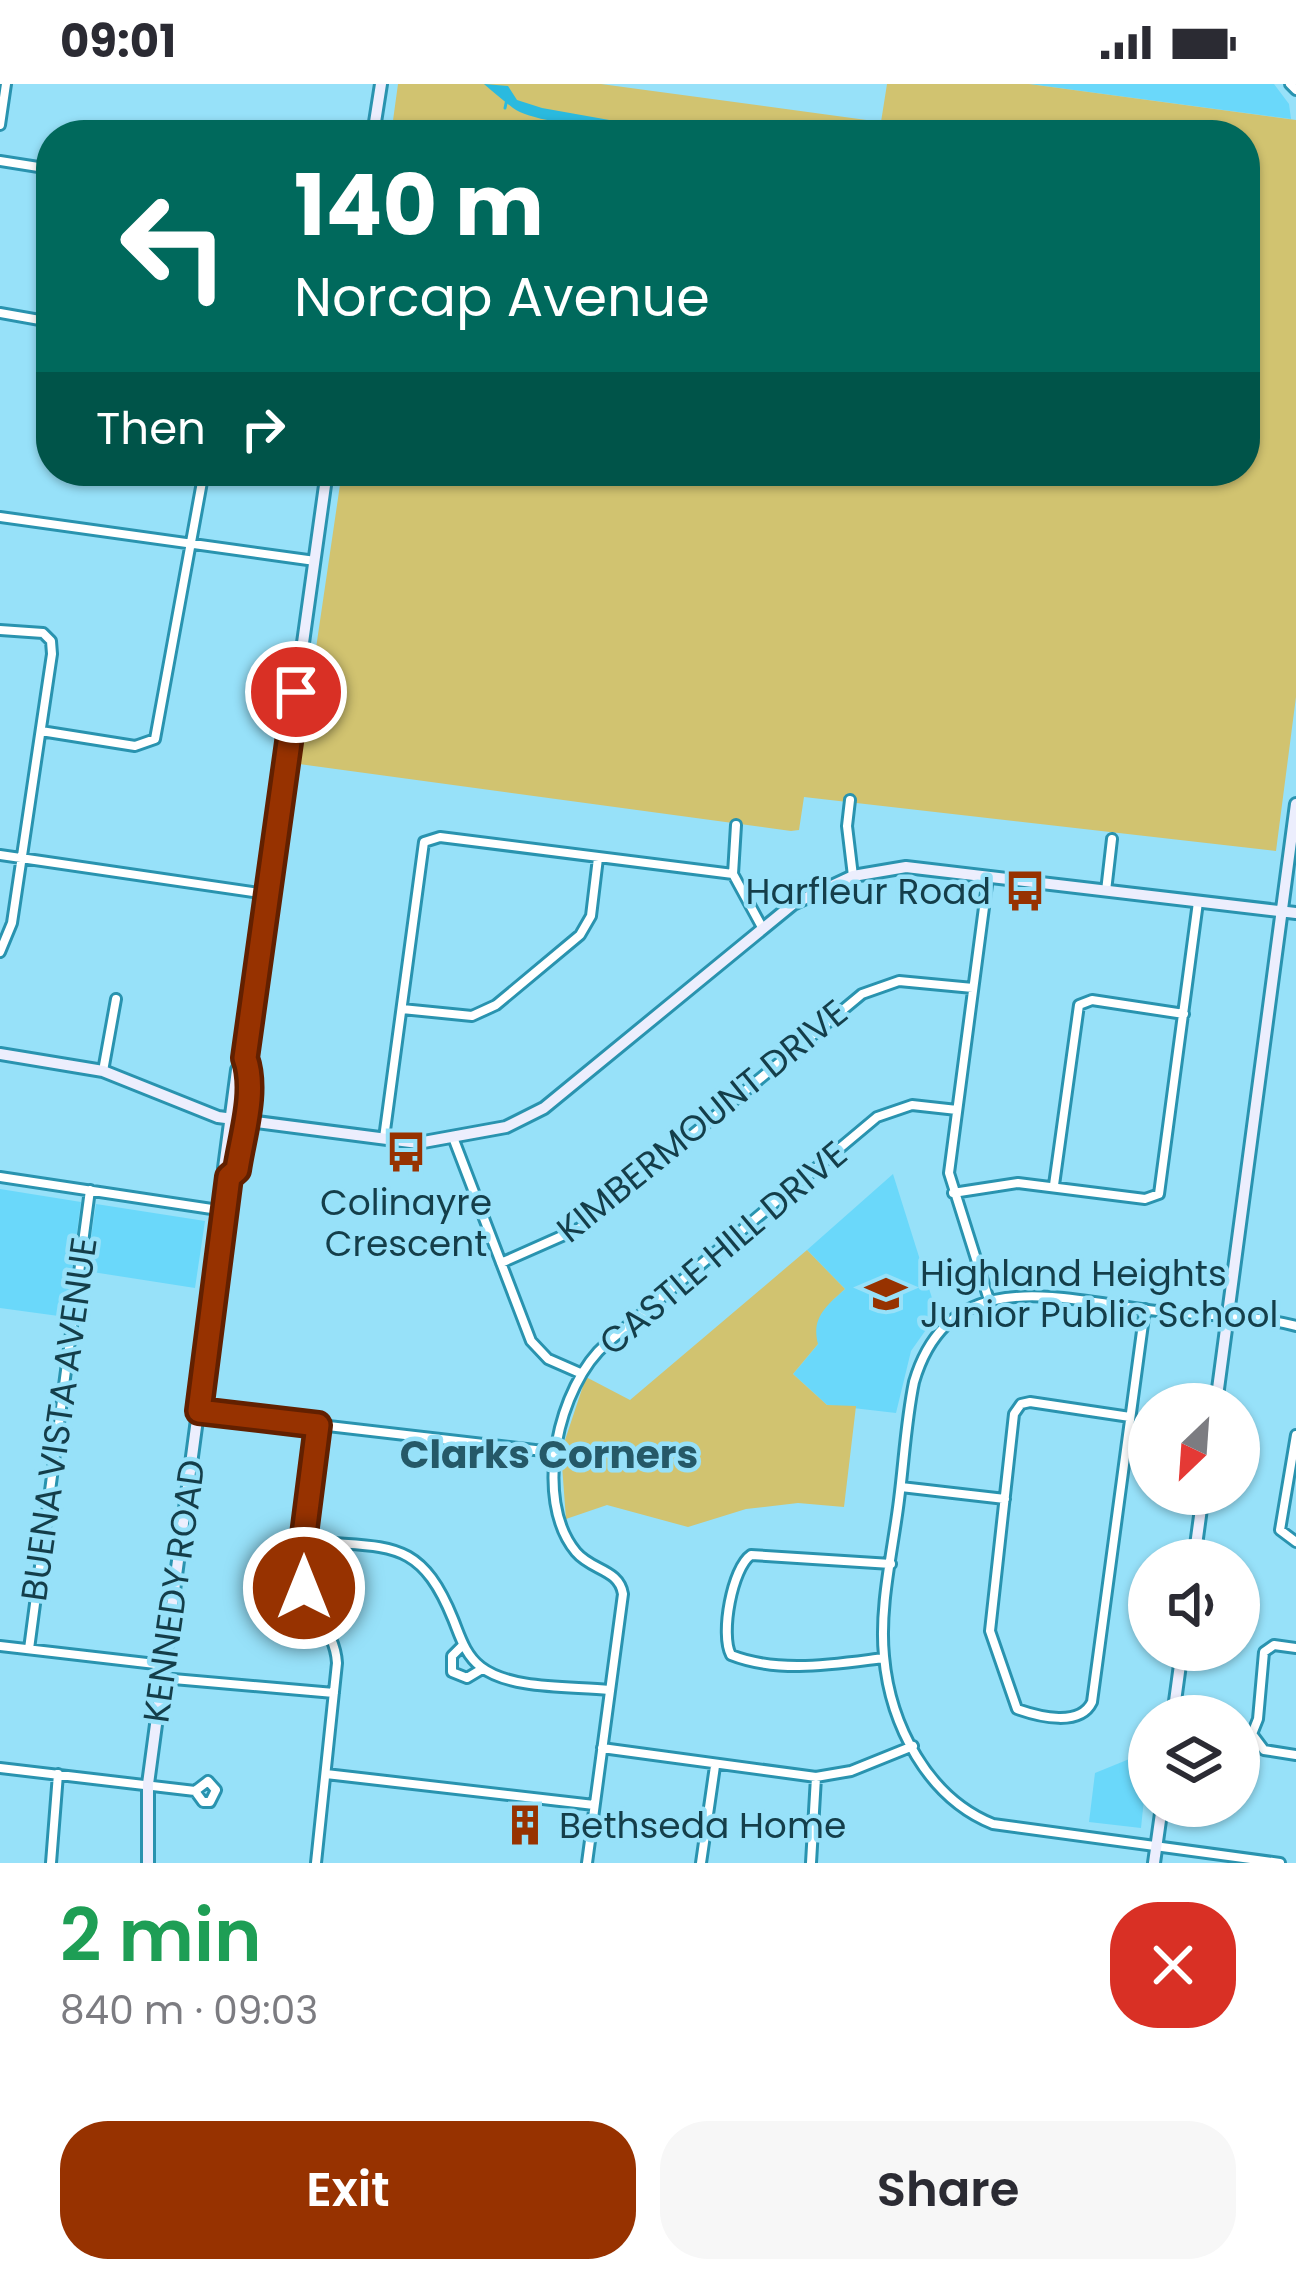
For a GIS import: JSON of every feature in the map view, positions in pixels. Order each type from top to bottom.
[{"type":"main road","points":[[375,120],[381,84]]},
{"type":"main road","name":"KENNEDY ROAD","points":[[148,1863],[148,1784],[225,1211],[229,1177],[224,1168],[237,1070],[245,1058],[325,486]]},
{"type":"main road","points":[[1219,1383],[1289,912],[1296,805]]},
{"type":"main road","points":[[0,1054],[103,1071],[231,1119],[384,1139],[454,1140],[506,1127],[544,1108],[793,904],[853,876],[906,867],[1289,912]]},
{"type":"main road","name":"KENNEDY ROAD","points":[[229,1177],[237,1170],[245,1121],[250,1072],[245,1058]]},
{"type":"main road","points":[[1154,1863],[1159,1827]]},
{"type":"street","points":[[0,125],[6,84]]},
{"type":"street","points":[[0,160],[36,167]]},
{"type":"street","points":[[0,314],[36,320]]},
{"type":"street","points":[[40,731],[135,746],[155,739],[202,486]]},
{"type":"street","points":[[0,517],[315,560]]},
{"type":"street","points":[[0,629],[43,633],[51,641],[12,922],[0,952]]},
{"type":"street","points":[[850,800],[847,826],[853,876]]},
{"type":"street","points":[[736,825],[733,874],[763,929]]},
{"type":"street","points":[[384,1139],[424,842],[440,837],[733,874]]},
{"type":"street","points":[[1106,891],[1112,838]]},
{"type":"street","points":[[0,855],[266,894]]},
{"type":"street","points":[[402,1009],[472,1016],[496,1005],[580,934],[590,916],[598,858]]},
{"type":"street","points":[[988,877],[950,1162],[953,1193],[989,1300]]},
{"type":"street","points":[[953,1193],[1018,1183],[1145,1199],[1162,1191],[1198,902]]},
{"type":"street","name":"KIMBERMOUNT DRIVE","points":[[501,1263],[580,1228],[862,994],[898,981],[973,988]]},
{"type":"street","points":[[103,1071],[116,999]]},
{"type":"street","points":[[1054,1185],[1078,1005],[1092,1000],[1184,1014]]},
{"type":"street","name":"CASTLE HILL DRIVE","points":[[586,1863],[623,1587],[614,1576],[583,1559],[567,1539],[552,1452],[580,1373],[607,1343],[877,1118],[911,1105],[957,1110]]},
{"type":"street","points":[[454,1140],[536,1347],[580,1373]]},
{"type":"street","points":[[0,1178],[225,1211]]},
{"type":"street","name":"BUENA VISTA AVENUE","points":[[29,1648],[89,1190]]},
{"type":"street","points":[[1280,1863],[979,1819],[938,1790],[913,1746],[884,1658],[910,1402],[921,1361],[945,1327],[989,1300],[1044,1295],[1296,1326]]},
{"type":"street","points":[[1135,1383],[1145,1310]]},
{"type":"street","points":[[1128,1417],[1021,1404],[1014,1414],[990,1630],[1009,1696],[1029,1713],[1083,1716],[1093,1697],[1128,1432]]},
{"type":"street","points":[[199,1411],[552,1452]]},
{"type":"street","points":[[316,1863],[335,1644],[307,1594],[303,1540],[318,1425]]},
{"type":"street","points":[[1296,1436],[1280,1530],[1296,1542]]},
{"type":"street","points":[[901,1487],[1005,1499]]},
{"type":"street","points":[[303,1540],[413,1557],[436,1579],[463,1645],[482,1669],[508,1678],[609,1690]]},
{"type":"street","points":[[884,1658],[808,1666],[750,1660],[731,1655],[726,1637],[739,1569],[751,1555],[891,1564]]},
{"type":"street","points":[[463,1645],[452,1656],[452,1672],[467,1678],[482,1669]]},
{"type":"street","points":[[1296,1648],[1274,1645],[1264,1652],[1258,1719],[1252,1733],[1264,1750],[1296,1755]]},
{"type":"street","points":[[0,1646],[334,1693]]},
{"type":"street","points":[[602,1748],[816,1777],[851,1771],[913,1746]]},
{"type":"street","points":[[701,1863],[715,1766]]},
{"type":"street","points":[[0,1768],[195,1791]]},
{"type":"street","points":[[51,1863],[58,1774]]},
{"type":"street","points":[[326,1774],[594,1805]]},
{"type":"street","points":[[811,1863],[816,1777]]},
{"type":"shaded area","points":[[398,84],[601,84],[866,120],[393,120]]},
{"type":"shaded area","points":[[484,84],[508,86],[517,100],[542,108],[609,120],[547,120],[513,108]]},
{"type":"shaded area","points":[[887,84],[1029,84],[1296,120],[1296,697],[1276,851],[804,797],[799,830],[791,831],[299,764],[340,486],[1260,486],[1260,120],[881,120]]},
{"type":"shaded area","points":[[1029,84],[1274,84],[1289,104],[1291,119]]},
{"type":"shaded area","name":"Highland Heights Junior Public School","points":[[893,1174],[937,1314],[911,1351],[896,1413],[827,1405],[793,1374],[818,1344],[803,1326],[845,1289],[807,1250]]},
{"type":"shaded area","points":[[0,1189],[81,1202],[66,1317],[0,1308]]},
{"type":"shaded area","points":[[96,1204],[205,1221],[195,1288],[86,1271]]},
{"type":"shaded area","points":[[807,1250],[845,1289],[822,1313],[818,1344],[793,1374],[827,1405],[856,1406],[844,1507],[798,1503],[746,1509],[688,1527],[607,1505],[566,1519],[561,1452],[586,1377],[630,1400]]},
{"type":"shaded area","points":[[1128,1760],[1128,1826],[1089,1822],[1095,1773]]},
{"type":"waterway","points":[[505,108],[507,99]]},
{"type":"place","name":"Harfleur Road","points":[[1025,891]]},
{"type":"place","name":"Colinayre Crescent","points":[[406,1152]]},
{"type":"place","name":"Highland Heights Junior Public School","points":[[886,1294]]},
{"type":"place","name":"Bethseda Home","points":[[525,1825]]},
{"type":"district","name":"Clarks Corners","points":[[549,1454]]},
{"type":"route","points":[[296,692],[245,1058],[250,1072],[247,1106],[237,1170],[229,1177],[199,1411],[318,1425],[301,1558],[304,1588]]}]
